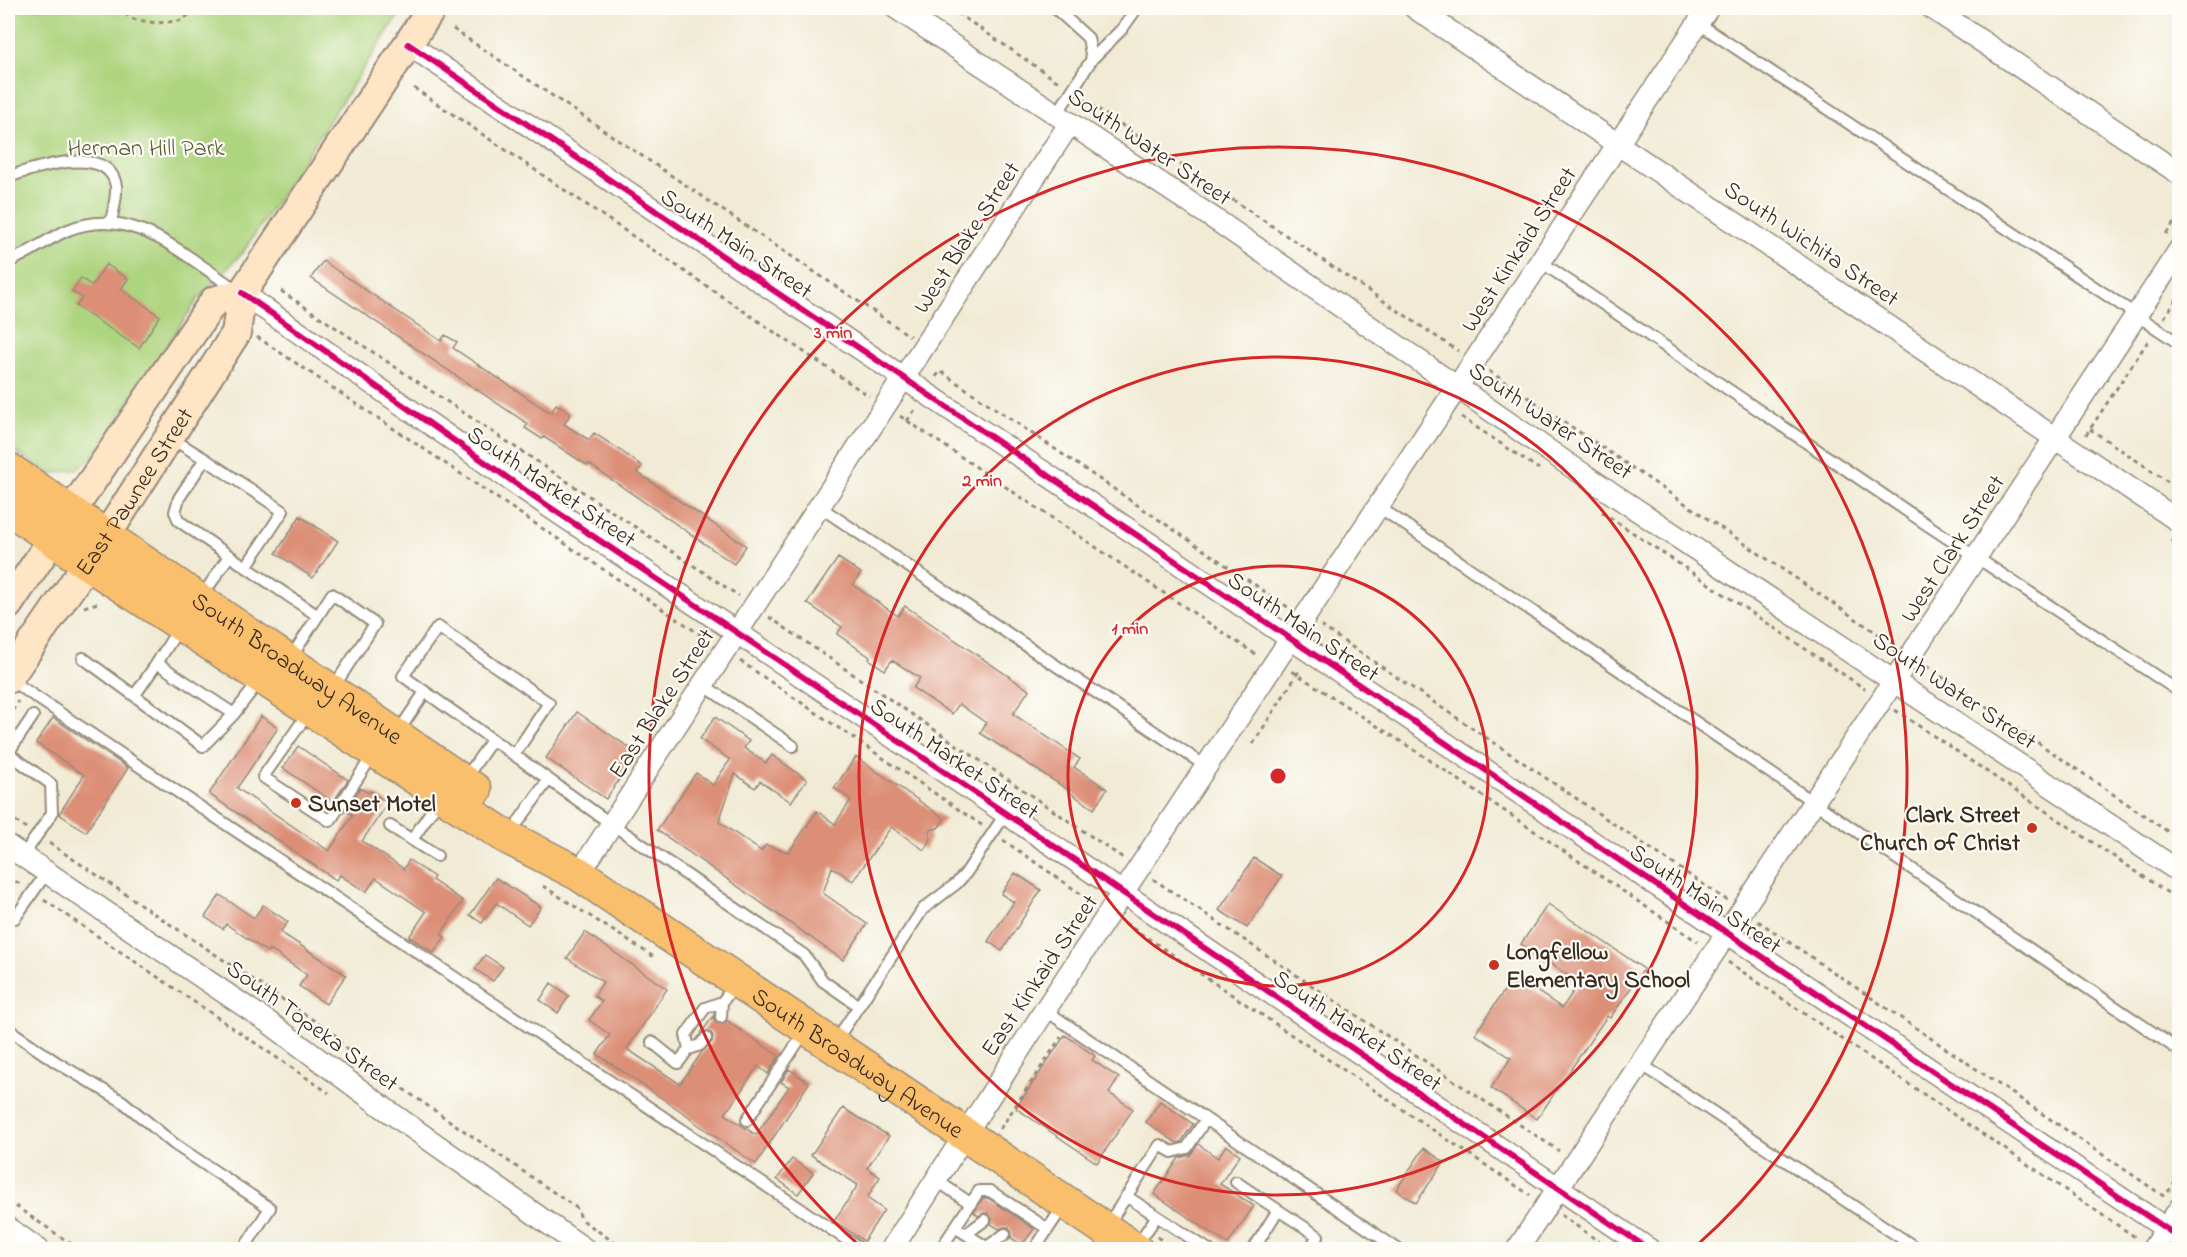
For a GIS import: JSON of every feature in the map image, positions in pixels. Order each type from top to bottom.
[{"type":"main road","name":"East Pawnee Street","points":[[14,682],[87,562],[236,333],[242,293],[432,8]]},
{"type":"main road","name":"East Pawnee Street","points":[[8,605],[214,301],[242,293]]},
{"type":"main road","name":"South Broadway Avenue","points":[[8,469],[106,536],[191,612],[453,789],[519,821],[579,874],[730,992],[820,1037],[1135,1249]]},
{"type":"main road","name":"South Broadway Avenue","points":[[8,507],[87,562],[191,612]]},
{"type":"main road","name":"South Broadway Avenue","points":[[453,789],[505,836],[579,874]]},
{"type":"street","name":"South Water Street","points":[[896,8],[1219,222],[1568,464],[2180,872]]},
{"type":"street","name":"South Wichita Street","points":[[1415,8],[2180,522]]},
{"type":"street","points":[[1932,8],[2180,174]]},
{"type":"street","name":"West Kinkaid Street","points":[[1291,639],[1703,15]]},
{"type":"street","name":"South Main Street","points":[[408,44],[2173,1233]]},
{"type":"street","name":"West Blake Street","points":[[904,378],[1064,119]]},
{"type":"street","name":"West Clark Street","points":[[1517,1250],[2180,249]]},
{"type":"street","name":"South Market Street","points":[[242,293],[548,506],[1006,813],[1650,1250]]},
{"type":"street","name":"East Blake Street","points":[[579,874],[904,378]]},
{"type":"street","name":"East Kinkaid Street","points":[[897,1247],[936,1180],[1045,1010],[1291,639]]},
{"type":"street","name":"South Topeka Street","points":[[15,851],[271,1024],[384,1108],[586,1250]]},
{"type":"street","points":[[2152,1250],[2173,1233],[2172,1202]]},
{"type":"street","points":[[8,1228],[39,1250]]},
{"type":"lane","points":[[1055,8],[1088,38],[1092,59]]},
{"type":"lane","points":[[1064,119],[1071,91],[1092,59],[1122,28],[1137,8]]},
{"type":"lane","points":[[1703,15],[2180,344]]},
{"type":"lane","points":[[8,177],[41,166],[95,162],[105,167],[115,183],[116,200],[111,223]]},
{"type":"lane","points":[[8,262],[69,230],[89,224],[111,223],[140,228],[159,237],[242,293]]},
{"type":"lane","points":[[1541,262],[1976,557],[2180,692]]},
{"type":"lane","points":[[170,437],[283,511],[246,567]]},
{"type":"lane","points":[[205,459],[179,498],[175,512],[178,521],[318,616]]},
{"type":"lane","points":[[820,507],[1207,766]]},
{"type":"lane","points":[[1379,507],[2180,1051]]},
{"type":"lane","points":[[135,695],[229,555]]},
{"type":"lane","points":[[83,658],[203,746],[275,669],[318,616],[332,594],[375,624],[263,777],[330,820],[425,692]]},
{"type":"lane","points":[[514,755],[549,703],[438,627],[403,676],[612,825],[804,955],[831,989],[859,1006]]},
{"type":"lane","points":[[157,663],[234,714]]},
{"type":"lane","points":[[14,682],[862,1250]]},
{"type":"lane","points":[[702,684],[793,746]]},
{"type":"lane","points":[[15,851],[37,835],[52,813],[51,784],[8,753],[33,716]]},
{"type":"lane","points":[[412,840],[492,740]]},
{"type":"lane","points":[[519,821],[548,780]]},
{"type":"lane","points":[[747,1120],[820,1037],[859,1006],[923,909],[956,884],[966,873],[1006,813]]},
{"type":"lane","points":[[390,826],[437,856]]},
{"type":"lane","points":[[8,913],[15,918],[47,872]]},
{"type":"lane","points":[[721,1017],[730,992]]},
{"type":"lane","points":[[689,1049],[686,1035],[705,1008],[730,992]]},
{"type":"lane","points":[[1045,1010],[1399,1250]]},
{"type":"lane","points":[[8,1029],[122,1101],[174,1144],[270,1208],[243,1250]]},
{"type":"lane","points":[[652,1042],[678,1063],[689,1049],[700,1045],[706,1038]]},
{"type":"lane","points":[[1641,1064],[1919,1250]]},
{"type":"lane","points":[[1105,1229],[1160,1145],[1172,1152],[1187,1148],[1206,1119]]},
{"type":"lane","points":[[936,1180],[970,1203]]},
{"type":"lane","points":[[1236,1182],[1318,1236],[1309,1250]]},
{"type":"lane","points":[[940,1250],[979,1191],[990,1191],[1025,1219],[1048,1229]]},
{"type":"lane","points":[[1126,1196],[1209,1250]]},
{"type":"lane","points":[[1034,1250],[1066,1202]]},
{"type":"lane","points":[[1253,1250],[1278,1210]]},
{"type":"lane","points":[[1135,1249],[1157,1216]]},
{"type":"lane","points":[[966,1234],[985,1220]]},
{"type":"lane","points":[[955,1227],[989,1248],[1005,1233]]},
{"type":"path","points":[[8,8],[23,8]]},
{"type":"path","points":[[118,8],[132,19],[156,23],[179,21],[201,8]]},
{"type":"path","points":[[950,8],[2180,840]]},
{"type":"path","points":[[453,29],[917,340],[940,371],[1280,603],[1334,633],[2172,1202]]},
{"type":"path","points":[[281,291],[754,607],[1560,1152]]},
{"type":"path","points":[[2075,452],[2180,294]]},
{"type":"path","points":[[253,334],[1611,1250]]},
{"type":"path","points":[[907,421],[940,371]]},
{"type":"path","points":[[2069,416],[2180,490]]},
{"type":"path","points":[[1461,417],[1540,470]]},
{"type":"path","points":[[1599,510],[2180,901]]},
{"type":"path","points":[[84,607],[109,598]]},
{"type":"path","points":[[1253,744],[1304,664]]},
{"type":"path","points":[[8,718],[14,682]]},
{"type":"path","points":[[8,816],[334,1034],[348,1051],[578,1209],[581,1220],[625,1250]]},
{"type":"path","points":[[8,876],[336,1098]]},
{"type":"path","points":[[534,880],[661,962]]},
{"type":"path","points":[[999,1131],[1068,1026]]},
{"type":"path","points":[[8,1202],[80,1250]]},
{"type":"green space","name":"Herman Hill Park","points":[[8,8],[403,8],[244,251],[198,299],[91,459],[77,469],[50,474],[8,447]]},
{"type":"building","points":[[323,261],[441,341],[445,335],[457,342],[453,348],[551,413],[556,404],[571,413],[564,424],[589,440],[594,433],[614,446],[642,466],[637,472],[746,546],[734,564],[589,464],[588,466],[544,437],[542,439],[525,428],[528,424],[311,278]]},
{"type":"building","points":[[106,264],[128,279],[121,289],[160,316],[139,348],[76,306],[82,298],[72,291],[81,278],[92,286]]},
{"type":"building","points":[[300,516],[338,541],[313,578],[276,553]]},
{"type":"building","points":[[838,558],[861,573],[853,585],[898,616],[905,606],[1029,690],[1013,714],[1080,759],[1074,767],[1107,789],[1094,809],[980,733],[986,723],[959,704],[952,714],[913,688],[920,678],[892,660],[885,670],[837,634],[842,627],[807,603]]},
{"type":"building","points":[[577,712],[637,753],[606,799],[546,758]]},
{"type":"building","points":[[261,716],[278,728],[237,788],[329,851],[353,815],[346,811],[360,788],[368,793],[370,791],[388,803],[362,841],[404,869],[409,860],[434,877],[432,880],[463,901],[441,934],[445,937],[434,953],[409,937],[426,912],[376,878],[366,892],[340,875],[336,880],[209,794]]},
{"type":"building","points":[[715,717],[749,741],[744,748],[766,763],[772,755],[807,780],[791,802],[760,781],[755,788],[735,774],[719,822],[761,851],[766,845],[789,852],[817,811],[835,824],[851,800],[834,788],[856,757],[945,819],[938,828],[930,830],[930,839],[924,850],[891,827],[853,881],[832,867],[823,893],[867,924],[843,960],[657,830],[696,773],[713,785],[730,760],[700,739]]},
{"type":"building","points":[[53,718],[128,768],[86,832],[59,814],[84,775],[36,743]]},
{"type":"building","points":[[298,746],[348,780],[333,802],[283,768]]},
{"type":"building","points":[[1254,858],[1282,876],[1247,928],[1219,910]]},
{"type":"building","points":[[1015,873],[1041,890],[1002,951],[988,941],[1014,902],[1001,894]]},
{"type":"building","points":[[496,878],[541,907],[528,925],[496,903],[482,923],[470,915]]},
{"type":"building","points":[[220,895],[254,918],[263,905],[288,922],[280,932],[346,975],[326,1004],[299,986],[307,975],[269,949],[267,952],[226,924],[223,929],[205,917]]},
{"type":"building","points":[[1548,904],[1644,969],[1610,1018],[1607,1016],[1537,1119],[1491,1088],[1511,1058],[1475,1034],[1514,976],[1562,1008],[1579,983],[1521,944]]},
{"type":"building","points":[[585,932],[667,989],[627,1049],[680,1084],[702,1052],[712,1042],[711,1033],[702,1032],[714,1015],[717,1023],[724,1024],[727,1021],[779,1056],[768,1074],[758,1066],[725,1114],[756,1135],[789,1087],[781,1082],[789,1069],[809,1083],[756,1164],[597,1054],[610,1035],[589,1020],[602,1001],[594,996],[603,982],[567,958]]},
{"type":"building","points":[[485,955],[503,967],[493,981],[475,969]]},
{"type":"building","points":[[551,983],[569,996],[558,1013],[540,1000]]},
{"type":"building","points":[[1065,1035],[1095,1056],[1092,1060],[1119,1078],[1109,1093],[1133,1109],[1097,1163],[1016,1108]]},
{"type":"building","points":[[1160,1101],[1193,1124],[1181,1142],[1177,1143],[1146,1122]]},
{"type":"building","points":[[843,1108],[889,1136],[867,1168],[880,1177],[867,1198],[884,1210],[864,1241],[834,1221],[858,1185],[811,1155]]},
{"type":"building","points":[[1198,1144],[1218,1158],[1226,1145],[1240,1155],[1220,1184],[1254,1206],[1228,1244],[1154,1194],[1179,1158],[1190,1155]]},
{"type":"building","points":[[1424,1148],[1444,1162],[1416,1203],[1396,1190]]},
{"type":"building","points":[[792,1159],[813,1173],[798,1194],[777,1179]]},
{"type":"building","points":[[983,1198],[988,1198],[1034,1229],[1022,1245],[1011,1238],[1012,1233],[1009,1227],[999,1229],[991,1224],[992,1219],[988,1213],[978,1216],[974,1212]]},
{"type":"cycle path","points":[[408,44],[2180,1238]]},
{"type":"cycle path","points":[[242,293],[548,506],[1650,1250]]},
{"type":"place","name":"Sunset Motel","points":[[296,803]]},
{"type":"place","name":"Clark Street Church of Christ","points":[[2032,828]]},
{"type":"place","name":"Longfellow Elementary School","points":[[1494,965]]}]
